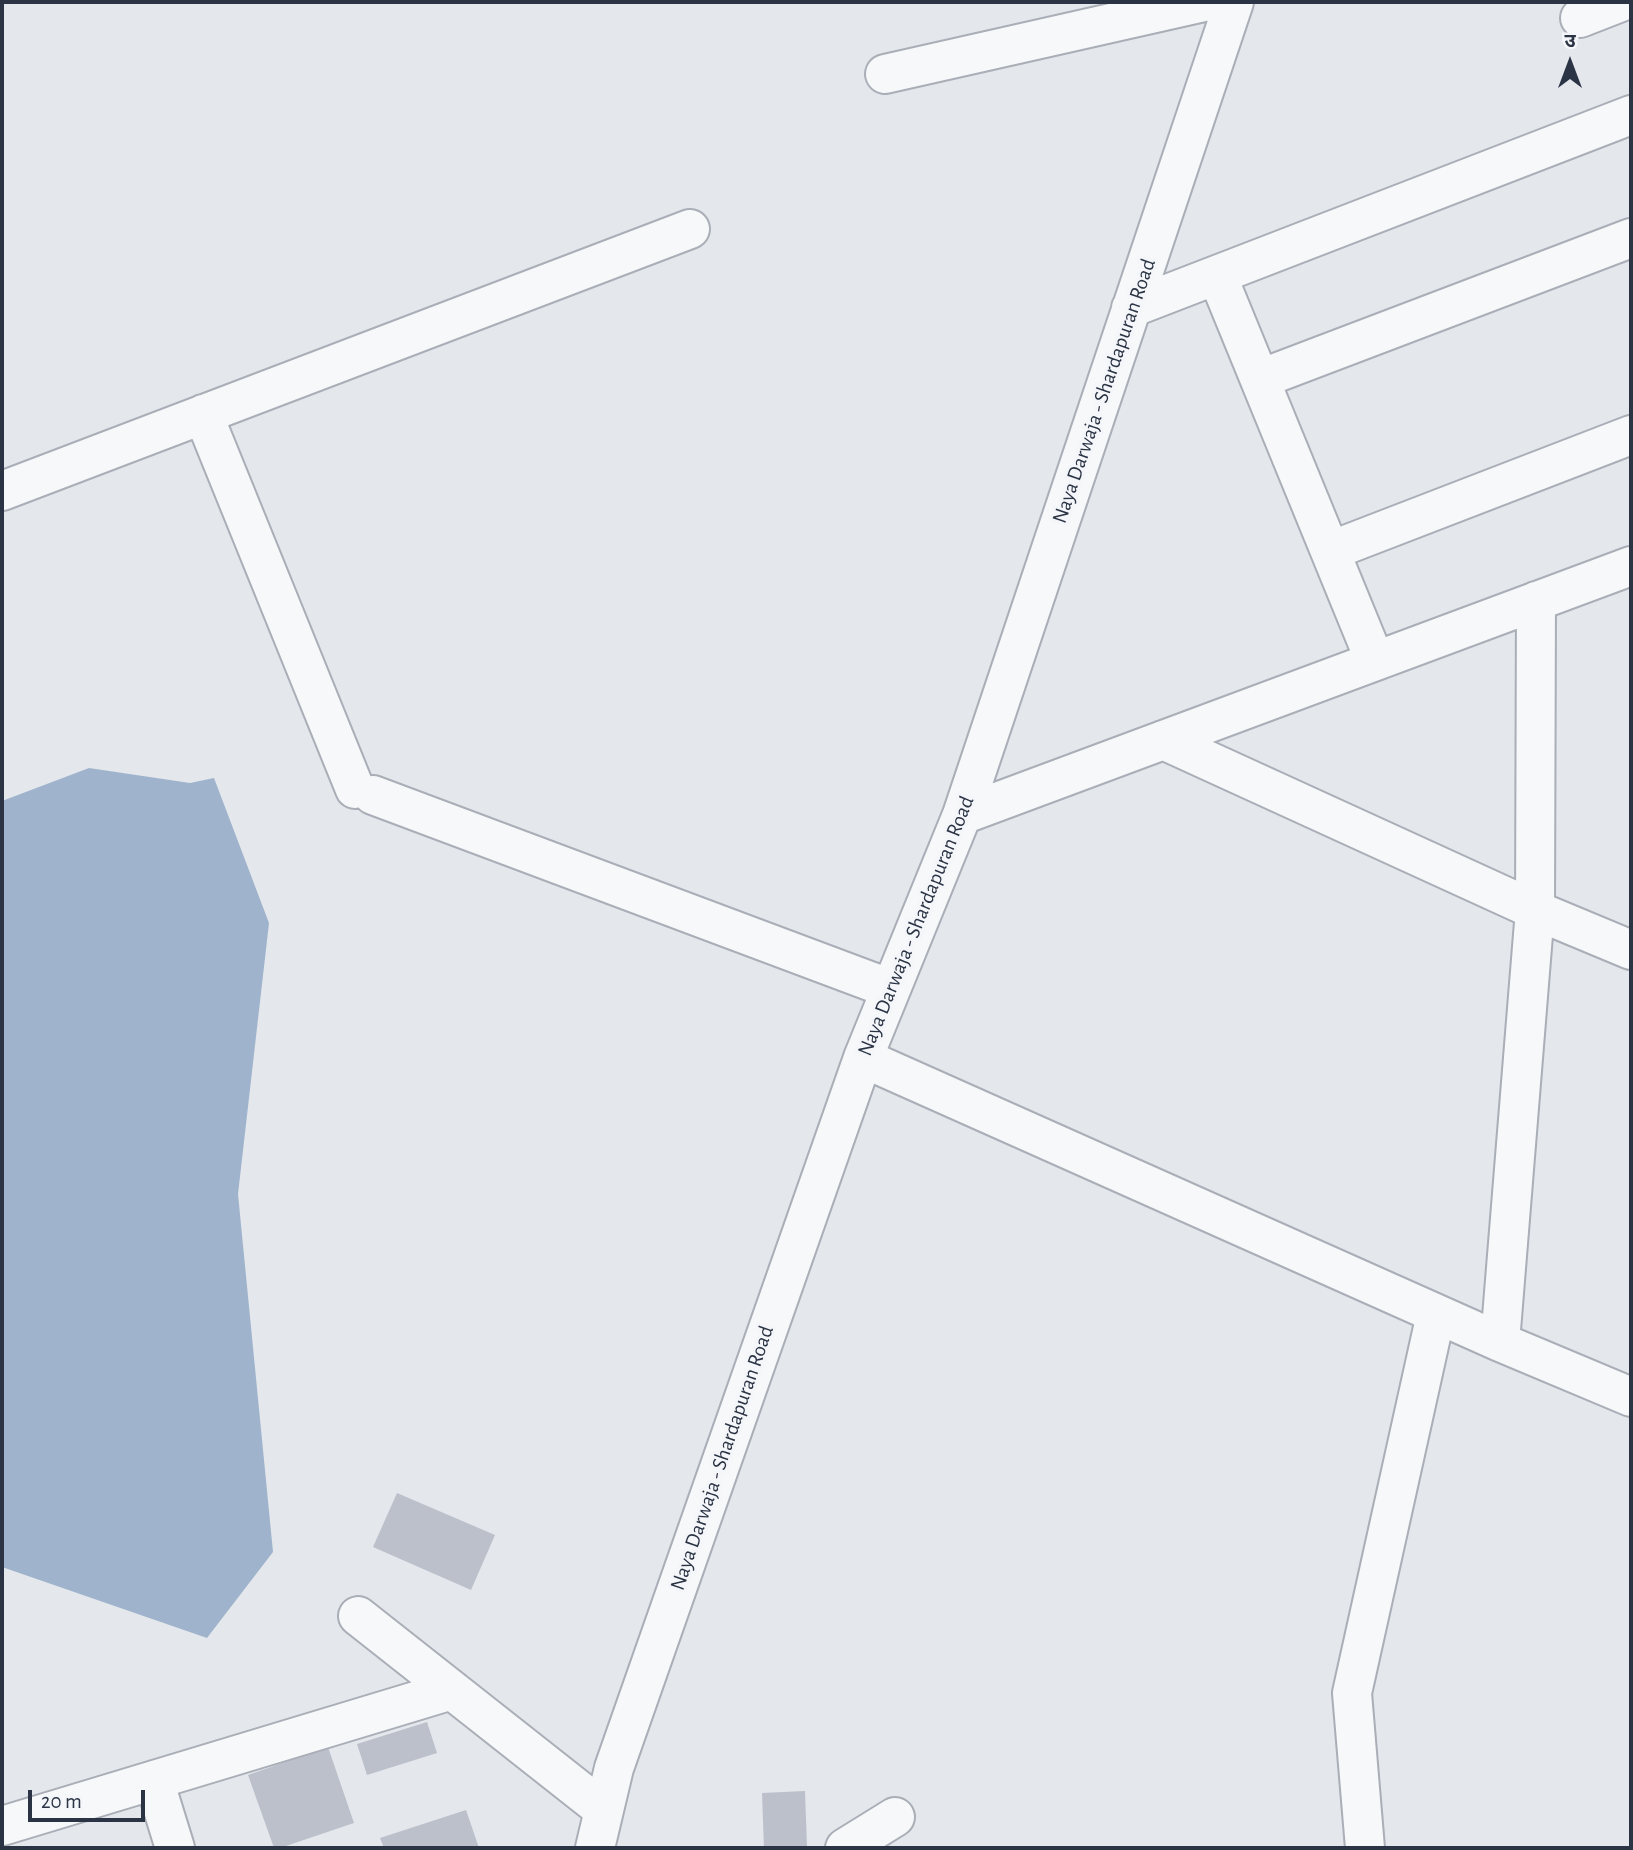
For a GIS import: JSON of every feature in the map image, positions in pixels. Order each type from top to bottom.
[{"type":"street","points":[[885,74],[1204,2]]},
{"type":"street","name":"Naya Darwaja - Shardapuran Road","points":[[595,1848],[614,1768],[863,1058],[962,815],[1234,2]]},
{"type":"street","points":[[1580,18],[1621,2]]},
{"type":"street","points":[[1132,309],[1631,115]]},
{"type":"street","points":[[2,491],[691,229]]},
{"type":"street","points":[[1260,379],[1631,239]]},
{"type":"street","points":[[1217,275],[1375,662]]},
{"type":"street","points":[[203,414],[364,792],[891,989]]},
{"type":"street","points":[[1330,551],[1631,435]]},
{"type":"street","points":[[962,815],[1631,566]]},
{"type":"street","points":[[1500,1342],[1535,910],[1536,601]]},
{"type":"street","points":[[1163,740],[1535,910],[1631,950]]},
{"type":"street","points":[[863,1058],[1436,1314],[1631,1397]]},
{"type":"street","points":[[1365,1848],[1352,1693],[1436,1314]]},
{"type":"street","points":[[358,1616],[604,1810]]},
{"type":"street","points":[[2,1826],[452,1690]]},
{"type":"street","points":[[154,1780],[175,1848]]},
{"type":"street","points":[[845,1848],[894,1817]]},
{"type":"street","points":[[2,1842],[6,1848]]},
{"type":"water","points":[[89,768],[190,783],[214,778],[269,923],[238,1194],[273,1552],[207,1638],[2,1567],[2,801]]},
{"type":"building","points":[[397,1493],[495,1535],[471,1590],[373,1547]]},
{"type":"building","points":[[427,1722],[437,1753],[367,1775],[357,1744]]},
{"type":"building","points":[[328,1747],[354,1823],[274,1848],[248,1775]]},
{"type":"building","points":[[805,1791],[807,1847],[764,1848],[762,1793]]},
{"type":"building","points":[[466,1810],[479,1848],[384,1848],[380,1838]]}]
